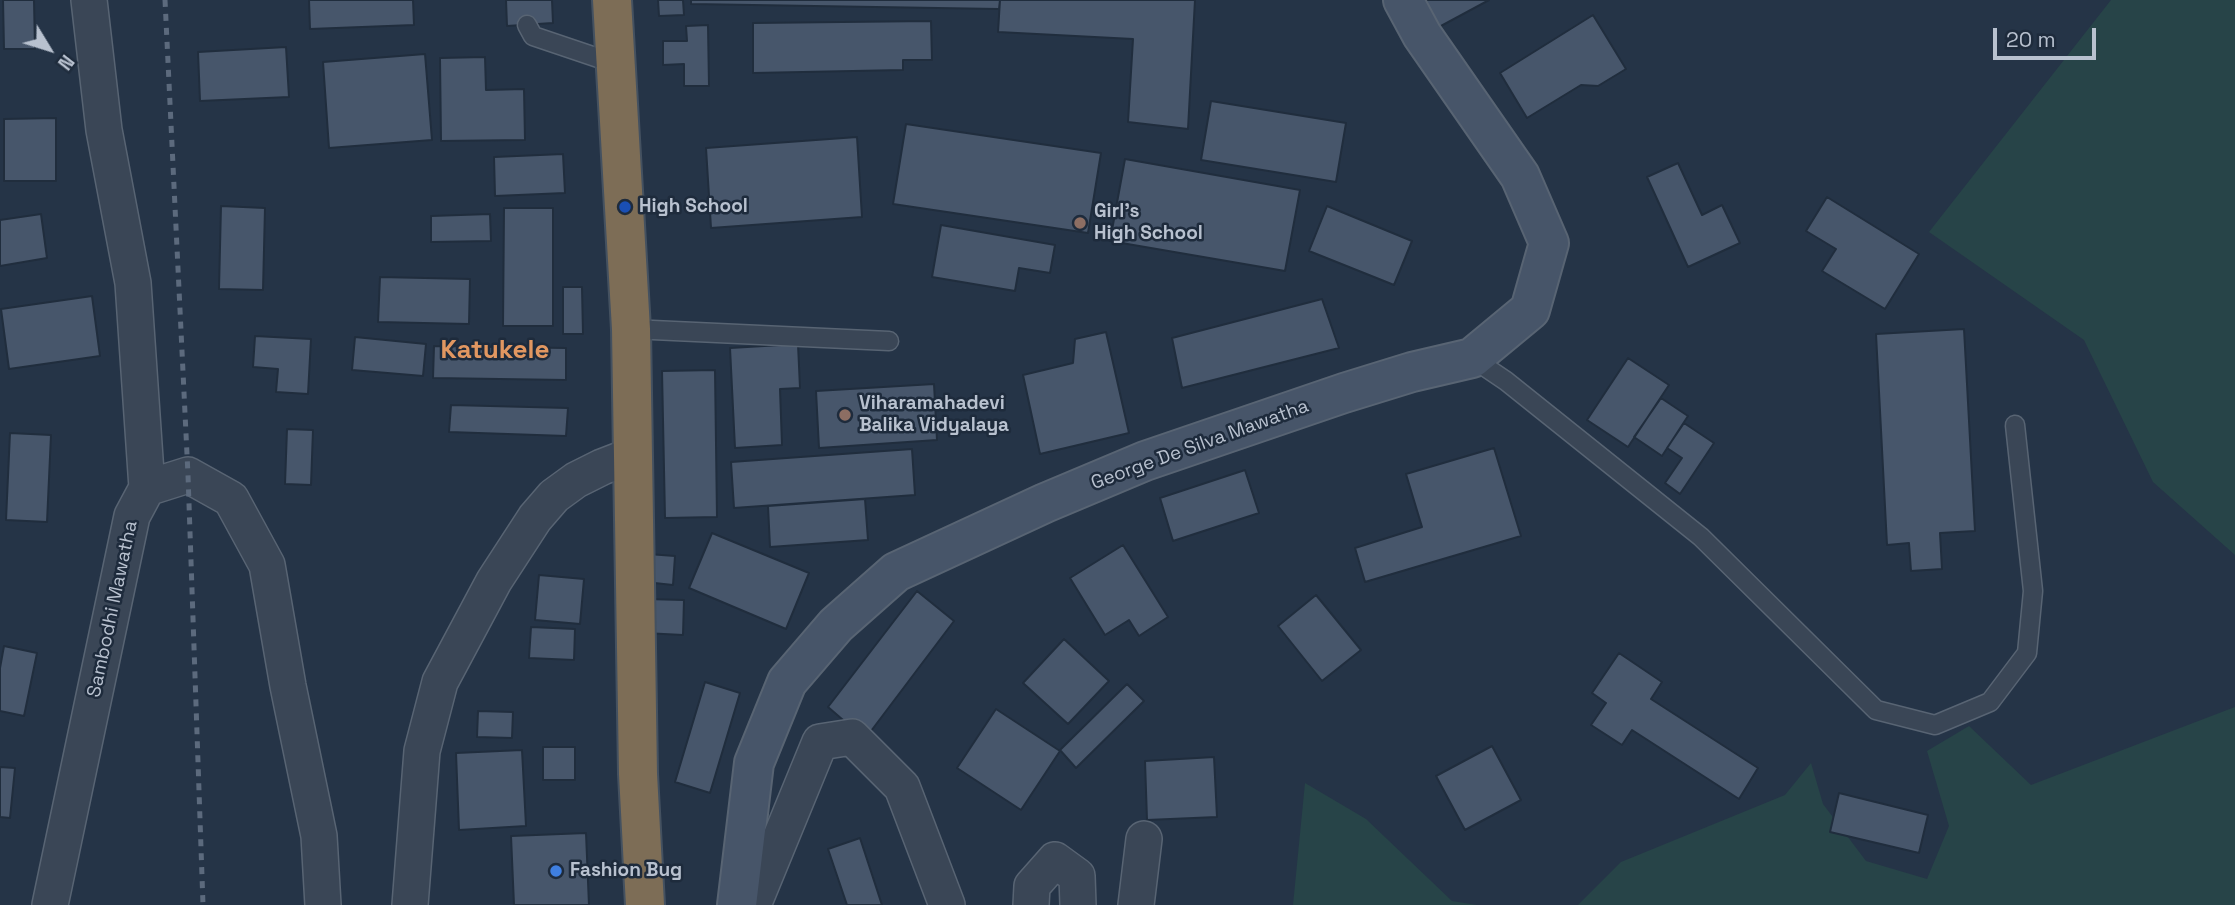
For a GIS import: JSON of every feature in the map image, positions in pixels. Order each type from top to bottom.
[{"type":"highway","points":[[612,0],[631,329],[638,774],[645,905]]},
{"type":"street","points":[[89,0],[104,130],[133,283],[148,488],[188,475],[231,499],[267,565],[288,686],[319,836],[324,905]]},
{"type":"street","name":"George De Silva Mawatha","points":[[737,905],[754,763],[787,682],[836,625],[896,572],[1045,503],[1144,461],[1344,393],[1412,372],[1472,358],[1530,310],[1549,243],[1520,176],[1422,35],[1403,0]]},
{"type":"street","points":[[410,905],[422,751],[440,682],[494,581],[535,518],[554,496],[576,480],[633,455]]},
{"type":"street","name":"Sambodhi Mawatha","points":[[50,905],[132,516],[148,488]]},
{"type":"street","points":[[753,905],[820,742],[852,737],[902,786],[947,905]]},
{"type":"street","points":[[1136,905],[1144,839]]},
{"type":"street","points":[[1031,905],[1032,886],[1055,860],[1077,876],[1078,905]]},
{"type":"lane","points":[[527,25],[533,36],[616,64]]},
{"type":"lane","points":[[631,329],[889,341]]},
{"type":"lane","points":[[1472,358],[1506,381],[1701,537],[1876,710],[1935,725],[1990,702],[2026,653],[2034,591],[2015,425]]},
{"type":"green space","points":[[2111,0],[2235,0],[2235,555],[2153,482],[2084,340],[1929,232]]},
{"type":"green space","points":[[2235,707],[2235,905],[1578,905],[1621,862],[1785,795],[1811,763],[1823,804],[1866,861],[1927,879],[1949,826],[1927,751],[1969,726],[2031,785]]},
{"type":"green space","points":[[1305,783],[1366,819],[1452,901],[1477,905],[1293,905]]},
{"type":"building","points":[[3,0],[34,0],[35,49],[4,49]]},
{"type":"building","points":[[309,0],[413,0],[414,25],[310,29]]},
{"type":"building","points":[[506,0],[552,0],[553,23],[507,26]]},
{"type":"building","points":[[658,0],[683,0],[684,15],[659,16]]},
{"type":"building","points":[[691,0],[1000,0],[999,9],[691,4]]},
{"type":"building","points":[[1000,0],[1195,0],[1188,129],[1128,122],[1133,39],[998,32]]},
{"type":"building","points":[[1411,0],[1489,0],[1428,33]]},
{"type":"building","points":[[1593,15],[1626,69],[1598,86],[1581,85],[1527,118],[1500,73]]},
{"type":"building","points":[[931,21],[932,60],[903,60],[903,70],[753,73],[753,23]]},
{"type":"building","points":[[708,25],[709,86],[684,86],[684,64],[663,65],[663,41],[687,41],[686,26]]},
{"type":"building","points":[[286,47],[289,97],[200,101],[198,52]]},
{"type":"building","points":[[425,54],[432,140],[329,148],[323,62]]},
{"type":"building","points":[[485,57],[486,90],[524,89],[525,140],[441,141],[440,58]]},
{"type":"building","points":[[1211,101],[1346,123],[1336,182],[1201,160]]},
{"type":"building","points":[[56,118],[56,181],[4,181],[4,119]]},
{"type":"building","points":[[906,124],[1101,153],[1088,233],[893,204]]},
{"type":"building","points":[[857,137],[862,217],[711,228],[706,148]]},
{"type":"building","points":[[563,154],[565,193],[495,196],[494,157]]},
{"type":"building","points":[[1125,159],[1300,190],[1285,271],[1110,241]]},
{"type":"building","points":[[1678,163],[1702,215],[1722,205],[1740,243],[1688,267],[1647,177]]},
{"type":"building","points":[[1827,197],[1919,254],[1885,309],[1822,271],[1836,249],[1806,231]]},
{"type":"building","points":[[221,206],[265,208],[263,290],[219,289]]},
{"type":"building","points":[[1327,206],[1412,241],[1394,285],[1309,251]]},
{"type":"building","points":[[504,208],[553,208],[553,326],[503,326]]},
{"type":"building","points":[[41,214],[47,258],[0,266],[0,220]]},
{"type":"building","points":[[490,214],[491,241],[431,242],[431,216]]},
{"type":"building","points":[[941,225],[1055,245],[1050,273],[1019,268],[1015,291],[932,277]]},
{"type":"building","points":[[380,277],[470,279],[469,324],[378,322]]},
{"type":"building","points":[[563,287],[582,287],[583,334],[563,334]]},
{"type":"building","points":[[92,296],[100,356],[9,369],[1,309]]},
{"type":"building","points":[[1322,299],[1339,348],[1182,388],[1172,338]]},
{"type":"building","points":[[1964,329],[1975,531],[1940,533],[1942,569],[1911,571],[1909,543],[1887,545],[1876,334]]},
{"type":"building","points":[[1106,332],[1129,433],[1040,454],[1023,375],[1073,363],[1075,339]]},
{"type":"building","points":[[255,336],[311,339],[308,394],[276,392],[278,369],[253,367]]},
{"type":"building","points":[[355,337],[426,344],[423,376],[352,370]]},
{"type":"building","points":[[798,344],[800,388],[780,389],[782,445],[735,448],[730,348]]},
{"type":"building","points":[[434,346],[566,348],[566,380],[433,378]]},
{"type":"building","points":[[1628,358],[1669,385],[1628,447],[1587,420]]},
{"type":"building","points":[[715,370],[717,517],[665,518],[662,371]]},
{"type":"building","points":[[934,384],[937,440],[819,448],[816,391]]},
{"type":"building","points":[[1661,398],[1688,416],[1662,456],[1634,437]]},
{"type":"building","points":[[451,405],[568,408],[566,436],[449,432]]},
{"type":"building","points":[[1684,423],[1714,443],[1680,494],[1665,483],[1682,458],[1667,448]]},
{"type":"building","points":[[287,429],[313,430],[311,485],[285,484]]},
{"type":"building","points":[[10,433],[51,435],[47,522],[6,520]]},
{"type":"building","points":[[1494,448],[1521,536],[1365,582],[1355,548],[1422,527],[1406,474]]},
{"type":"building","points":[[912,449],[915,495],[734,508],[731,462]]},
{"type":"building","points":[[1245,470],[1259,513],[1173,541],[1160,498]]},
{"type":"building","points":[[865,499],[868,540],[770,547],[768,506]]},
{"type":"building","points":[[712,533],[809,573],[786,629],[689,588]]},
{"type":"building","points":[[1123,545],[1168,617],[1139,636],[1129,620],[1105,635],[1070,578]]},
{"type":"building","points":[[648,554],[675,556],[673,585],[645,582]]},
{"type":"building","points":[[539,575],[584,579],[580,624],[535,620]]},
{"type":"building","points":[[917,591],[954,621],[865,739],[828,707]]},
{"type":"building","points":[[1316,595],[1361,650],[1322,681],[1278,626]]},
{"type":"building","points":[[646,599],[684,600],[683,635],[644,633]]},
{"type":"building","points":[[531,627],[575,629],[574,660],[529,658]]},
{"type":"building","points":[[1064,639],[1109,681],[1068,724],[1023,683]]},
{"type":"building","points":[[4,646],[37,653],[24,716],[0,711],[0,668]]},
{"type":"building","points":[[1619,653],[1662,682],[1651,699],[1758,768],[1739,799],[1632,730],[1622,745],[1591,725],[1606,703],[1592,693]]},
{"type":"building","points":[[705,682],[740,693],[710,793],[675,782]]},
{"type":"building","points":[[1127,684],[1144,701],[1076,768],[1060,750]]},
{"type":"building","points":[[996,709],[1060,751],[1021,810],[957,768]]},
{"type":"building","points":[[478,711],[513,712],[512,738],[477,737]]},
{"type":"building","points":[[1492,746],[1521,800],[1465,830],[1436,776]]},
{"type":"building","points":[[543,747],[575,747],[575,780],[543,780]]},
{"type":"building","points":[[522,750],[526,826],[459,830],[456,753]]},
{"type":"building","points":[[1214,757],[1217,817],[1147,820],[1145,761]]},
{"type":"building","points":[[0,767],[15,768],[10,818],[0,817]]},
{"type":"building","points":[[1839,793],[1928,815],[1919,853],[1830,832]]},
{"type":"building","points":[[586,833],[589,905],[514,905],[511,836]]},
{"type":"building","points":[[860,838],[882,905],[847,905],[828,849]]},
{"type":"railway","points":[[165,0],[188,475],[203,905]]},
{"type":"place","name":"High School","points":[[625,207]]},
{"type":"place","name":"Girl's High School","points":[[1080,223]]},
{"type":"place","name":"Viharamahadevi Balika Vidyalaya","points":[[845,415]]},
{"type":"place","name":"Fashion Bug","points":[[556,871]]},
{"type":"district","name":"Katukele","points":[[495,351]]}]
